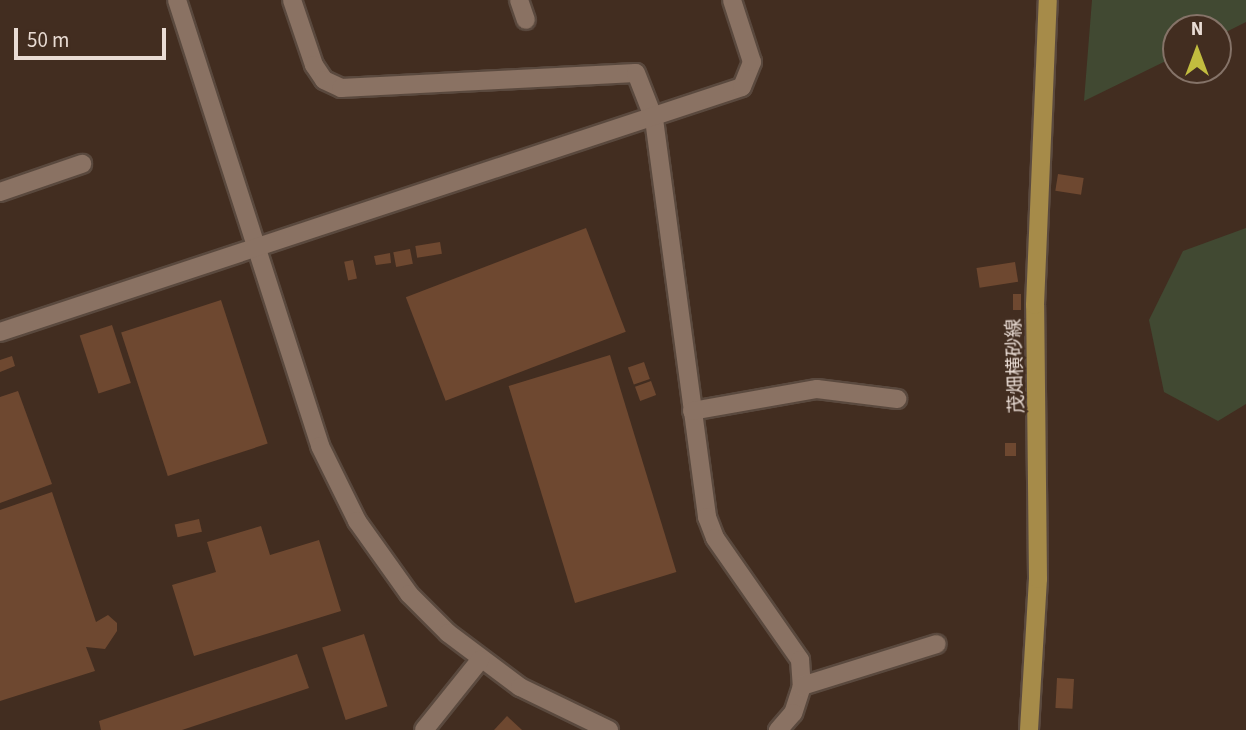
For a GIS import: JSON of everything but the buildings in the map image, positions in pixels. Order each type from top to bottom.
[{"type":"main road","name":"茂畑横砂線","points":[[1029,730],[1040,501],[1036,250],[1048,0]]},
{"type":"street","points":[[177,0],[320,446],[357,521],[409,594],[480,660],[520,687],[609,730]]},
{"type":"street","points":[[292,0],[314,65],[324,80],[341,88],[636,73],[654,119],[685,327],[692,411],[705,507],[715,538],[800,660],[802,686],[793,713],[778,730]]},
{"type":"street","points":[[519,0],[526,20]]},
{"type":"street","points":[[0,332],[257,245],[654,119],[742,88],[752,62],[732,0]]},
{"type":"street","points":[[0,192],[82,164]]},
{"type":"street","points":[[692,411],[817,389],[897,399]]},
{"type":"street","points":[[802,686],[937,644]]},
{"type":"street","points":[[424,730],[480,660]]},
{"type":"green space","points":[[1092,0],[1246,0],[1246,22],[1232,29],[1232,14],[1162,14],[1162,63],[1084,101]]},
{"type":"green space","points":[[1246,228],[1246,404],[1218,421],[1164,392],[1149,320],[1183,251]]}]
